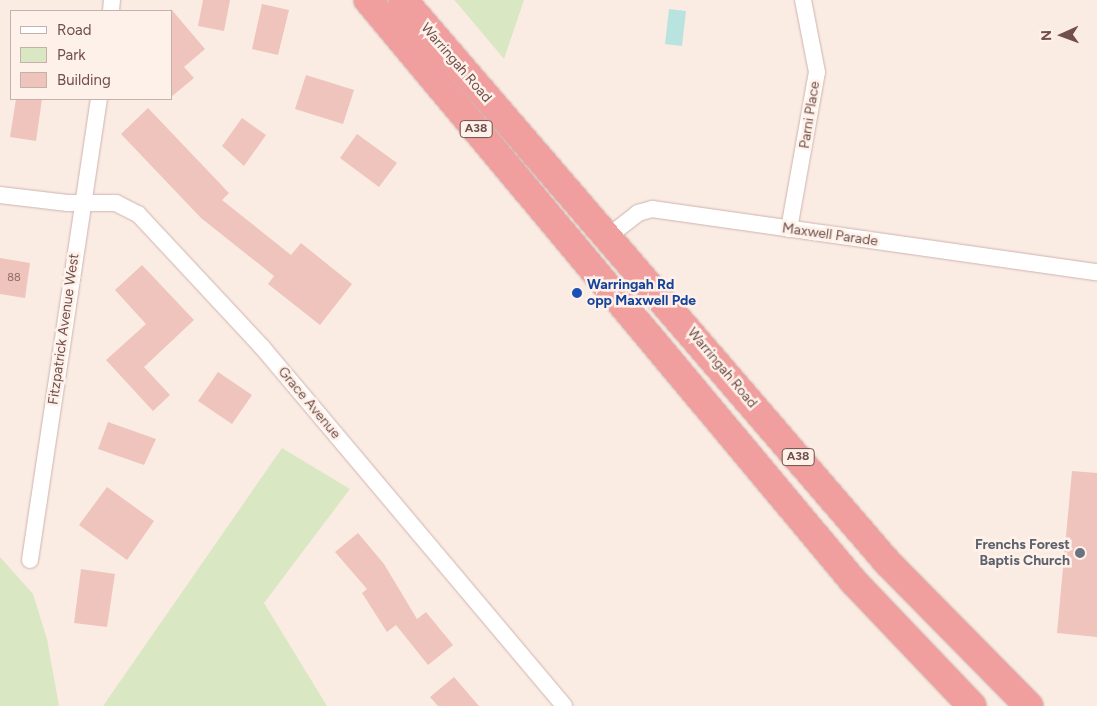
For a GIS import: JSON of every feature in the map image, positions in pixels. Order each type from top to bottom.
[{"type":"highway","name":"Warringah Road","points":[[368,0],[581,260],[854,582],[972,706]]},
{"type":"highway","name":"Warringah Road","points":[[403,0],[610,235],[887,562],[1029,706]]},
{"type":"highway","name":"Maxwell Parade","points":[[581,260],[610,235]]},
{"type":"street","name":"Parni Place","points":[[789,229],[817,72],[803,0]]},
{"type":"street","name":"Fitzpatrick Avenue West","points":[[30,560],[99,100]]},
{"type":"street","name":"Grace Avenue","points":[[0,195],[68,203],[84,200],[116,203],[138,214],[262,347],[564,706]]},
{"type":"street","name":"Maxwell Parade","points":[[610,235],[638,213],[652,209],[1097,272]]},
{"type":"green space","points":[[454,0],[524,0],[504,59],[457,3]]},
{"type":"green space","points":[[282,448],[350,489],[264,603],[327,706],[103,706]]},
{"type":"green space","points":[[0,557],[33,594],[47,639],[59,706],[0,706]]},
{"type":"water","points":[[669,9],[686,11],[682,46],[665,44]]},
{"type":"building","points":[[203,0],[230,0],[224,31],[198,26]]},
{"type":"building","points":[[262,4],[289,10],[278,55],[252,49]]},
{"type":"building","points":[[172,10],[205,49],[184,67],[194,78],[172,96]]},
{"type":"building","points":[[306,75],[354,90],[343,124],[295,109]]},
{"type":"building","points":[[16,100],[42,100],[36,141],[10,137]]},
{"type":"building","points":[[148,108],[229,193],[222,200],[291,255],[301,243],[352,284],[320,325],[268,284],[274,276],[201,218],[121,134]]},
{"type":"building","points":[[242,118],[266,135],[244,166],[222,146]]},
{"type":"building","points":[[357,134],[397,163],[379,187],[340,158]]},
{"type":"building","points":[[0,258],[30,263],[25,298],[0,294]]},
{"type":"building","points":[[142,265],[194,320],[144,367],[170,395],[153,411],[106,360],[146,324],[115,290]]},
{"type":"building","points":[[218,372],[252,395],[232,424],[198,401]]},
{"type":"building","points":[[108,422],[156,439],[144,465],[98,449]]},
{"type":"building","name":"Frenchs Forest Baptis Church","points":[[1072,471],[1097,473],[1097,637],[1057,633]]},
{"type":"building","points":[[107,487],[154,521],[127,560],[79,525]]},
{"type":"building","points":[[358,533],[384,564],[417,619],[426,612],[453,645],[428,665],[396,625],[387,632],[362,593],[367,589],[335,552]]},
{"type":"building","points":[[81,569],[115,574],[107,627],[74,623]]},
{"type":"building","points":[[454,677],[479,706],[438,706],[430,697]]},
{"type":"place","name":"Warringah Rd opp Maxwell Pde","points":[[577,293]]},
{"type":"place","name":"Frenchs Forest Baptis Church","points":[[1080,553]]}]
